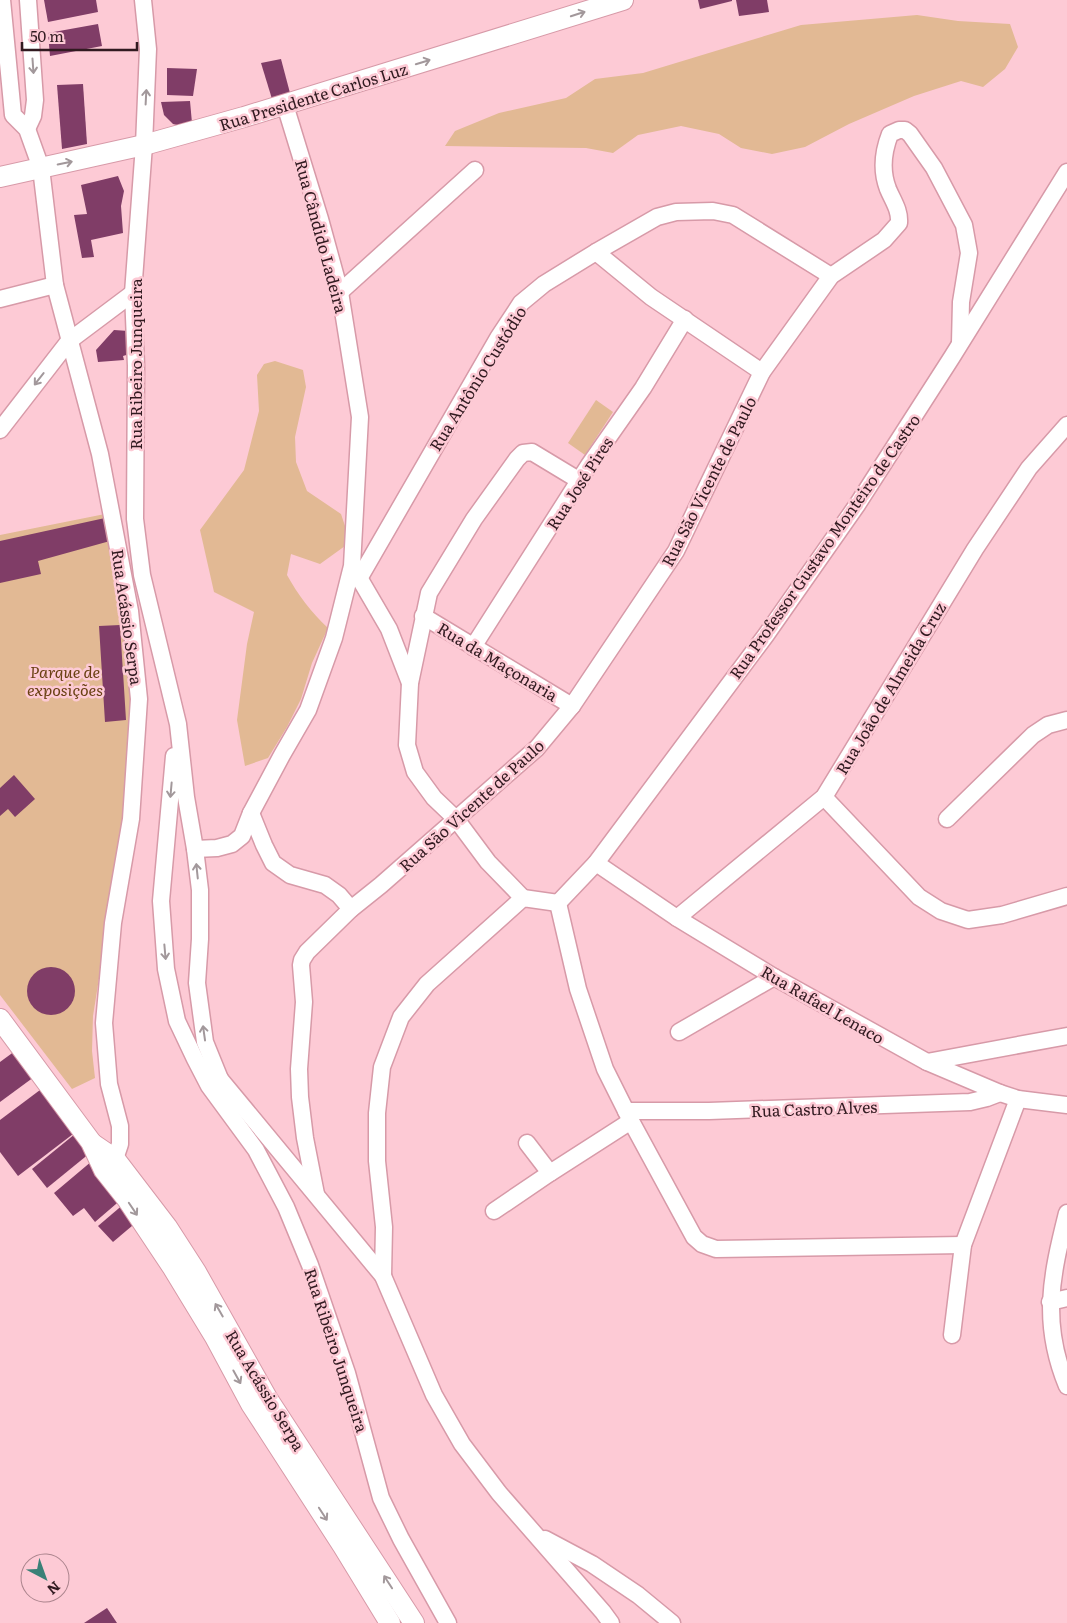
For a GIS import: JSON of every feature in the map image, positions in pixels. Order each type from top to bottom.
[{"type":"street","points":[[2,0],[7,112],[27,128],[33,116],[35,100],[28,0]]},
{"type":"street","name":"Rua Ribeiro Junqueira","points":[[143,0],[148,49],[144,145],[133,293],[136,366],[135,519],[142,575],[178,724]]},
{"type":"street","name":"Rua Presidente Carlos Luz","points":[[0,177],[144,145],[285,105],[623,0]]},
{"type":"street","name":"Rua Cândido Ladeira","points":[[285,105],[340,292],[360,417],[356,571]]},
{"type":"street","name":"Rua Acássio Serpa","points":[[27,128],[41,168],[55,285],[100,454],[130,611],[139,699],[131,819],[113,923],[104,1023],[109,1084],[120,1126],[120,1144],[110,1164],[126,1199],[173,1268],[215,1337],[351,1541],[414,1623]]},
{"type":"street","points":[[831,276],[884,240],[899,223],[900,214],[888,188],[883,167],[885,145],[890,134],[899,130],[905,130],[910,134],[934,168],[964,225],[970,253],[961,302],[960,343]]},
{"type":"street","points":[[340,292],[475,170]]},
{"type":"street","name":"Rua Professor Gustavo Monteiro de Castro","points":[[558,902],[596,863],[766,635],[856,504],[1067,172]]},
{"type":"street","name":"Rua Antônio Custódio","points":[[356,571],[498,338],[521,304],[544,284],[657,217],[676,212],[713,211],[733,215],[831,276]]},
{"type":"street","points":[[596,252],[651,297],[762,372]]},
{"type":"street","name":"Rua São Vicente de Paulo","points":[[316,1194],[305,1138],[300,1097],[299,1069],[304,1002],[302,960],[307,952],[351,909],[537,748],[572,706],[676,551],[762,372],[831,276]]},
{"type":"street","points":[[0,300],[55,285]]},
{"type":"street","points":[[0,430],[69,341],[133,293]]},
{"type":"street","name":"Rua José Pires","points":[[473,647],[590,464],[643,388],[685,319]]},
{"type":"street","name":"Rua João de Almeida Cruz","points":[[677,918],[824,798],[975,548],[1029,468],[1067,425]]},
{"type":"street","points":[[580,481],[532,452],[523,453],[474,519],[429,593],[410,683],[407,746],[415,772],[434,798],[456,819],[488,862],[523,898],[558,902],[578,989],[605,1069],[694,1237],[702,1244],[716,1249],[963,1245]]},
{"type":"street","points":[[356,571],[389,629],[410,683]]},
{"type":"street","points":[[195,849],[217,848],[232,844],[242,836],[251,813],[308,710],[356,571]]},
{"type":"street","name":"Rua da Maçonaria","points":[[424,616],[572,706]]},
{"type":"street","points":[[947,820],[1033,735],[1048,726],[1067,720]]},
{"type":"street","points":[[178,724],[186,797],[200,890],[198,983],[206,1042],[215,1082]]},
{"type":"street","points":[[178,724],[161,900],[165,959],[177,1021],[194,1060],[316,1194],[383,1276],[434,1395],[462,1444],[499,1492],[611,1623]]},
{"type":"street","points":[[824,798],[919,897],[941,911],[968,920],[977,919],[1002,916],[1067,896]]},
{"type":"street","points":[[251,813],[273,863],[290,875],[325,884],[351,909]]},
{"type":"street","name":"Rua Rafael Lenaco","points":[[596,863],[677,918],[774,977],[927,1062],[1018,1099],[1067,1105]]},
{"type":"street","points":[[383,1276],[384,1227],[377,1162],[377,1113],[382,1067],[401,1017],[427,984],[523,898]]},
{"type":"street","points":[[679,1032],[774,977]]},
{"type":"street","points":[[0,1019],[91,1142],[110,1164]]},
{"type":"street","points":[[927,1062],[1067,1036]]},
{"type":"street","name":"Rua Ribeiro Junqueira","points":[[215,1082],[256,1150],[286,1207],[310,1265],[347,1373],[381,1498],[401,1539],[448,1623]]},
{"type":"street","name":"Rua Castro Alves","points":[[629,1116],[709,1111],[970,1102],[1000,1093]]},
{"type":"street","points":[[952,1335],[963,1245],[1018,1099]]},
{"type":"street","points":[[494,1211],[629,1116]]},
{"type":"street","points":[[527,1143],[550,1173]]},
{"type":"street","points":[[1067,1213],[1056,1258],[1050,1302],[1052,1337],[1067,1386]]},
{"type":"street","points":[[1050,1302],[1067,1298]]},
{"type":"street","points":[[536,1534],[592,1564],[638,1595],[672,1623]]},
{"type":"street","name":"Rua Acássio Serpa","points":[[351,1541],[390,1623]]},
{"type":"green space","points":[[917,15],[958,21],[1010,24],[1018,47],[1005,69],[983,87],[961,81],[914,96],[849,124],[805,147],[772,154],[741,148],[719,134],[681,126],[638,135],[613,153],[586,148],[445,146],[455,131],[499,113],[566,98],[595,79],[643,73],[801,25]]},
{"type":"green space","points":[[275,361],[303,370],[306,387],[295,437],[296,462],[307,491],[341,514],[346,529],[345,546],[320,564],[291,554],[287,575],[305,603],[328,628],[312,663],[301,699],[287,727],[268,758],[245,766],[237,720],[247,644],[254,612],[214,592],[200,530],[244,470],[259,411],[257,375],[264,364]]},
{"type":"green space","points":[[596,400],[613,412],[585,455],[568,443]]},
{"type":"green space","name":"Parque de exposições","points":[[105,514],[123,595],[131,687],[131,745],[125,815],[93,1016],[92,1051],[95,1078],[72,1089],[0,995],[0,535]]},
{"type":"building","points":[[44,0],[96,0],[98,12],[48,22]]},
{"type":"building","points":[[698,0],[732,0],[732,1],[700,9]]},
{"type":"building","points":[[736,0],[767,0],[769,12],[739,16]]},
{"type":"building","points":[[98,24],[102,46],[50,56],[48,33]]},
{"type":"building","points":[[281,59],[290,93],[272,99],[261,63]]},
{"type":"building","points":[[167,68],[197,69],[193,96],[167,95]]},
{"type":"building","points":[[83,84],[87,144],[62,149],[57,85]]},
{"type":"building","points":[[190,101],[192,123],[181,126],[173,124],[164,115],[161,102]]},
{"type":"building","points":[[118,176],[124,191],[121,206],[123,233],[91,240],[94,257],[82,258],[74,215],[87,214],[81,185]]},
{"type":"building","points":[[114,330],[129,331],[133,353],[123,356],[124,360],[98,362],[96,350]]},
{"type":"building","points":[[105,518],[110,541],[38,561],[41,574],[0,583],[0,541]]},
{"type":"building","points":[[120,625],[126,720],[105,722],[99,626]]},
{"type":"building","points":[[14,775],[35,799],[15,817],[8,809],[0,816],[0,788]]},
{"type":"building","points":[[46,967],[56,967],[68,974],[75,986],[75,996],[68,1008],[56,1015],[46,1015],[38,1011],[31,1004],[27,996],[27,986],[31,978],[38,971]]},
{"type":"building","points":[[15,1051],[34,1077],[0,1102],[0,1062]]},
{"type":"building","points":[[44,1087],[77,1131],[18,1176],[0,1152],[0,1120]]},
{"type":"building","points":[[75,1134],[90,1153],[47,1188],[32,1169]]},
{"type":"building","points":[[92,1161],[123,1198],[95,1222],[84,1208],[73,1216],[54,1193]]},
{"type":"building","points":[[125,1203],[139,1220],[113,1242],[98,1226]]},
{"type":"building","points":[[107,1608],[117,1623],[84,1623]]}]
